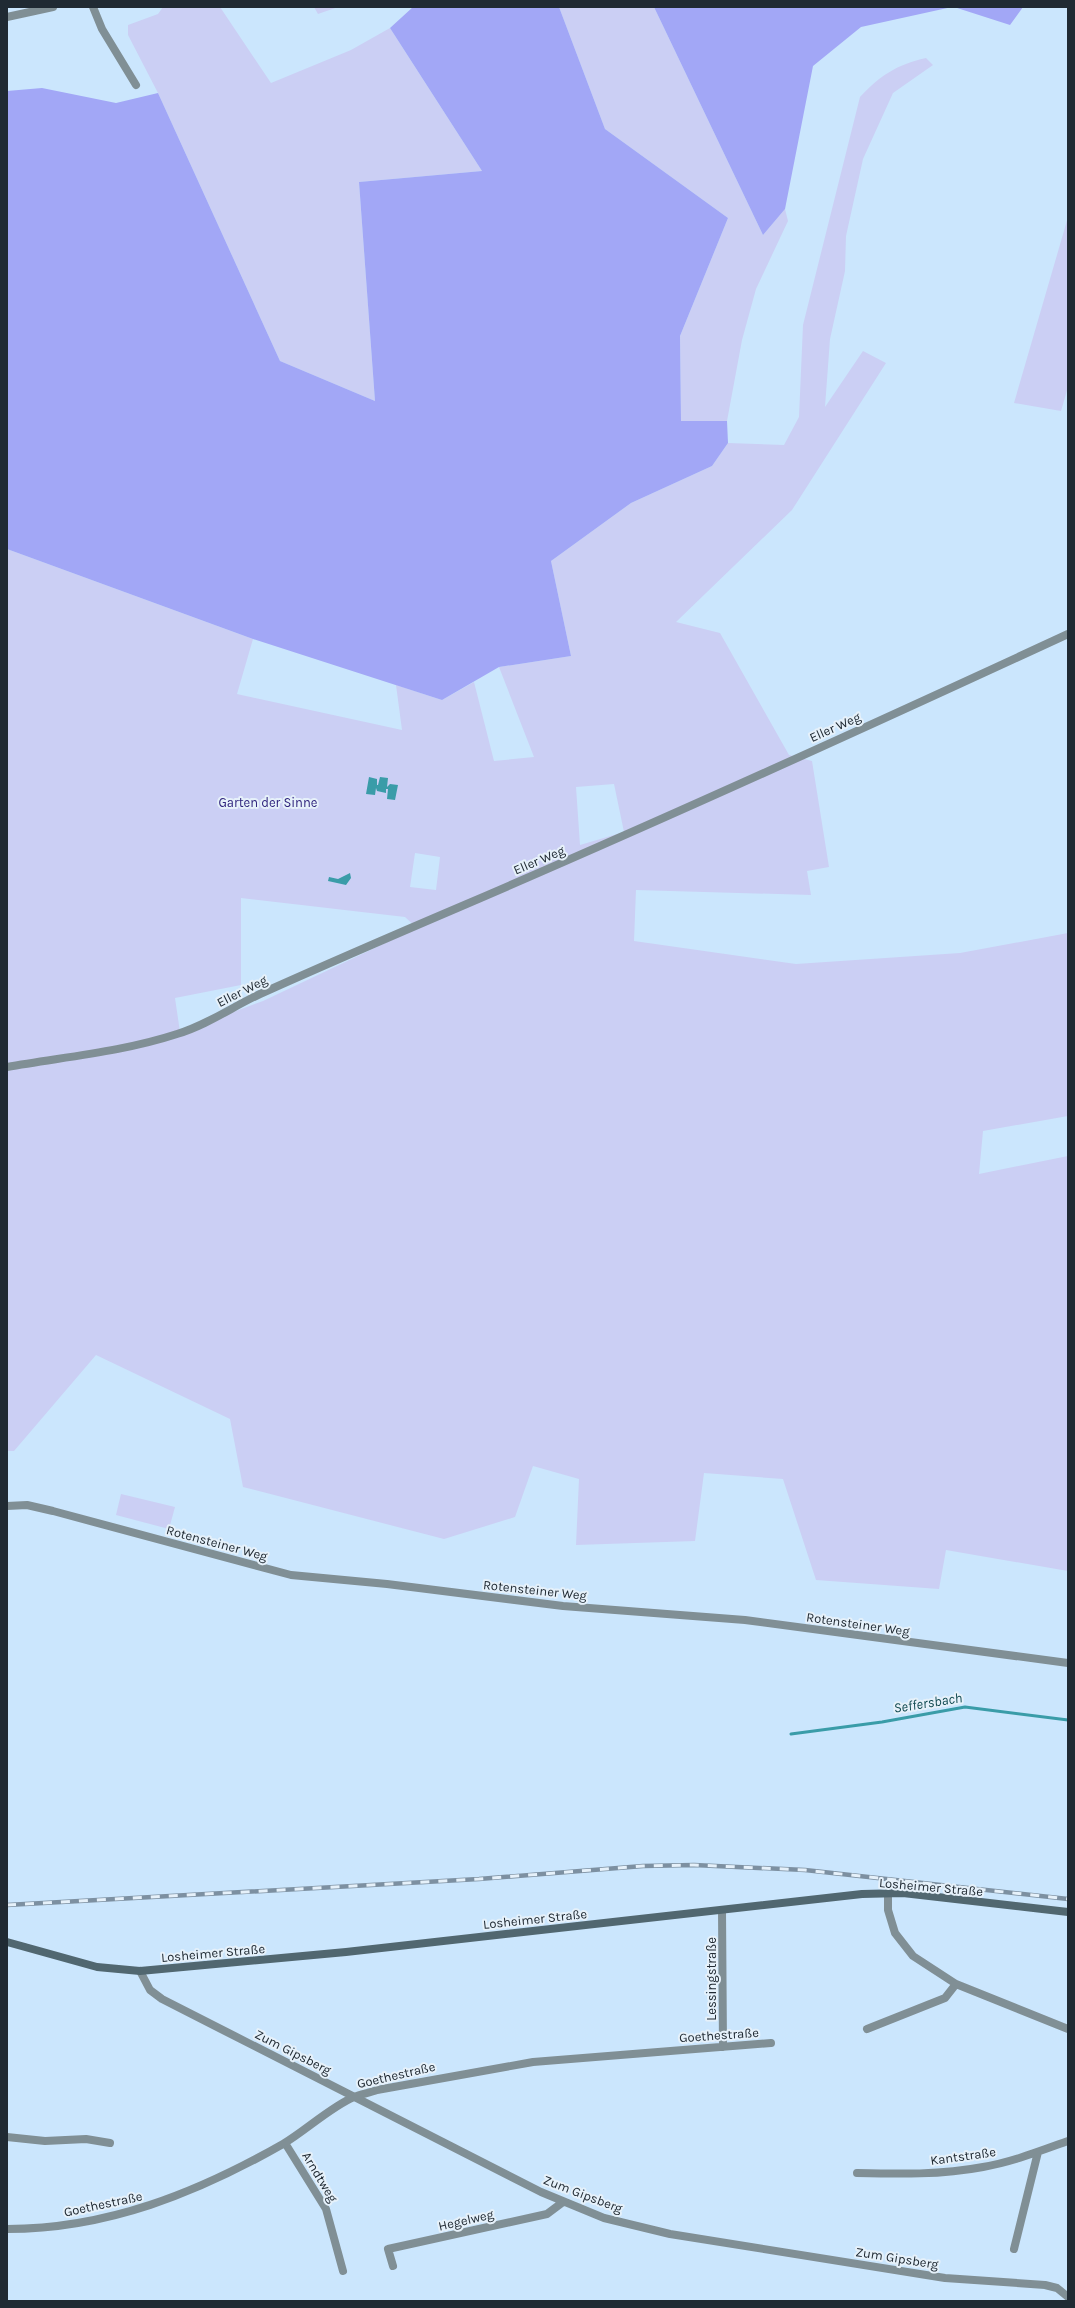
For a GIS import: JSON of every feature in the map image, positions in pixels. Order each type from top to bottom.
[{"type":"main road","name":"Losheimer Straße","points":[[7,1942],[97,1966],[140,1971],[346,1952],[834,1897],[888,1893],[1068,1912]]},
{"type":"street","points":[[7,17],[53,7]]},
{"type":"street","points":[[93,7],[102,29],[136,86]]},
{"type":"street","name":"Eller Weg","points":[[7,1066],[131,1045],[176,1035],[201,1026],[253,997],[611,842],[1068,634]]},
{"type":"street","name":"Rotensteiner Weg","points":[[7,1506],[27,1505],[53,1511],[291,1575],[387,1584],[563,1606],[745,1620],[1068,1663]]},
{"type":"street","points":[[888,1893],[888,1910],[895,1933],[903,1945],[918,1960],[956,1984],[1068,2029]]},
{"type":"street","name":"Lessingstraße","points":[[722,1910],[723,2047]]},
{"type":"street","name":"Zum Gipsberg","points":[[140,1971],[150,1990],[162,1999],[563,2202],[604,2218],[670,2234],[902,2272],[973,2281],[1046,2286],[1066,2293]]},
{"type":"street","points":[[867,2029],[944,1998],[956,1984]]},
{"type":"street","name":"Goethestraße","points":[[7,2229],[33,2229],[78,2223],[155,2205],[218,2179],[285,2143],[354,2097],[435,2078],[533,2062],[771,2043]]},
{"type":"street","points":[[7,2137],[45,2141],[86,2139],[110,2143]]},
{"type":"street","name":"Kantstraße","points":[[857,2173],[954,2172],[983,2168],[1038,2152],[1068,2141]]},
{"type":"street","name":"Arndtweg","points":[[285,2143],[326,2209],[343,2271]]},
{"type":"street","points":[[1014,2249],[1038,2152]]},
{"type":"street","name":"Hegelweg","points":[[393,2266],[388,2249],[547,2214],[563,2202]]},
{"type":"green space","points":[[163,7],[220,7],[271,83],[351,50],[390,28],[482,171],[359,182],[375,401],[280,361],[158,93],[128,35],[128,25],[158,14]]},
{"type":"green space","points":[[314,7],[338,7],[318,14]]},
{"type":"green space","points":[[559,7],[654,7],[763,235],[785,209],[788,221],[756,289],[742,340],[727,421],[681,421],[680,336],[728,218],[605,129]]},
{"type":"green space","name":"Garten der Sinne","points":[[926,58],[933,65],[893,93],[863,159],[846,236],[845,271],[830,339],[825,407],[863,351],[886,363],[792,510],[676,622],[720,633],[789,755],[812,761],[829,867],[807,871],[811,895],[636,890],[634,941],[796,964],[960,953],[1068,933],[1068,1116],[983,1131],[979,1174],[1068,1156],[1068,1571],[946,1550],[939,1589],[816,1580],[783,1479],[704,1473],[695,1541],[576,1545],[579,1479],[533,1466],[515,1517],[444,1539],[243,1487],[230,1419],[96,1355],[14,1451],[7,1451],[7,549],[253,639],[237,694],[402,730],[396,685],[442,700],[474,682],[494,761],[534,757],[499,667],[571,656],[551,561],[631,503],[712,466],[728,443],[784,445],[799,417],[803,325],[860,97],[882,77],[897,68]],"holes":[[[614,784],[624,832],[580,845],[576,787]],[[415,853],[440,857],[436,890],[410,887]],[[241,898],[405,917],[417,928],[263,1001],[180,1032],[175,998],[241,985]]]},
{"type":"green space","points":[[1068,217],[1068,387],[1061,411],[1014,403]]},
{"type":"green space","points":[[121,1494],[175,1507],[169,1529],[116,1515]]},
{"type":"shaded area","points":[[413,7],[559,7],[605,129],[728,218],[680,336],[681,421],[727,421],[728,443],[712,466],[631,503],[551,561],[571,656],[499,667],[442,700],[253,639],[7,549],[7,91],[42,88],[116,103],[158,93],[280,361],[375,401],[359,182],[482,171],[390,28]]},
{"type":"shaded area","points":[[654,7],[952,7],[861,27],[813,66],[785,209],[763,235]]},
{"type":"shaded area","points":[[954,7],[1023,7],[1010,25]]},
{"type":"shaded area","points":[[369,777],[377,779],[377,785],[380,777],[388,778],[387,787],[390,784],[398,785],[395,800],[387,799],[388,789],[386,789],[386,793],[377,791],[376,788],[375,795],[366,794]]},
{"type":"shaded area","points":[[350,873],[351,878],[346,885],[328,881],[329,877],[338,879]]},
{"type":"waterway","name":"Seffersbach","points":[[791,1734],[882,1722],[965,1707],[1068,1720]]},
{"type":"railway","points":[[7,1905],[479,1879],[643,1866],[694,1865],[805,1870],[1068,1899]]}]
